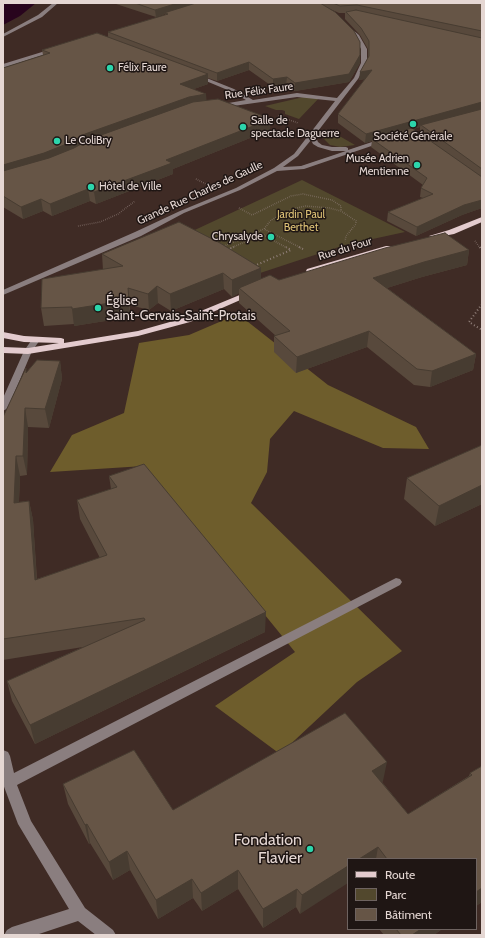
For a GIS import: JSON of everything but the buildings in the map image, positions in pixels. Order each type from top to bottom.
[{"type":"main road","points":[[428,238],[451,232],[482,220]]},
{"type":"main road","name":"Rue du Four","points":[[304,273],[398,245]]},
{"type":"main road","points":[[3,350],[28,351],[138,333],[187,320],[257,290]]},
{"type":"main road","points":[[3,335],[36,340],[79,342]]},
{"type":"street","points":[[3,36],[40,16],[56,3]]},
{"type":"street","points":[[276,169],[296,155],[356,78],[364,63],[364,49],[357,36],[341,20]]},
{"type":"street","points":[[3,66],[60,49]]},
{"type":"street","points":[[189,73],[232,90],[251,101]]},
{"type":"street","name":"Rue Félix Faure","points":[[212,107],[297,95],[338,100]]},
{"type":"street","points":[[311,134],[315,143],[325,148],[339,150],[357,148]]},
{"type":"street","name":"Grande Rue Charles de Gaulle","points":[[3,292],[138,234],[182,212],[238,189],[276,169],[302,168],[357,148],[393,138]]},
{"type":"street","points":[[3,408],[28,351],[36,340]]},
{"type":"street","points":[[9,782],[396,582]]},
{"type":"street","points":[[3,756],[9,782],[25,824],[80,913],[108,935]]},
{"type":"street","points":[[12,935],[80,913]]},
{"type":"path","points":[[240,209],[252,214],[291,196],[303,194],[332,200],[340,206],[341,211]]},
{"type":"path","points":[[78,226],[100,222],[118,214],[135,201]]},
{"type":"path","points":[[218,249],[264,229],[271,220],[293,208],[305,206],[316,206],[341,211],[356,221],[356,224],[346,236],[345,246]]},
{"type":"path","points":[[264,229],[303,249]]},
{"type":"path","points":[[223,252],[262,234],[291,250],[251,268]]},
{"type":"path","points":[[276,242],[283,239]]},
{"type":"path","points":[[482,304],[469,322],[482,330]]},
{"type":"green space","points":[[312,95],[320,97],[299,119],[285,114],[285,111],[276,110],[265,106]]},
{"type":"green space","points":[[326,130],[329,130],[355,145],[340,147],[330,145],[323,138]]},
{"type":"green space","name":"Jardin Paul Berthet","points":[[302,180],[405,232],[345,245],[251,276],[184,235]]},
{"type":"shaded area","points":[[3,3],[36,3],[20,16],[3,25]]},
{"type":"shaded area","points":[[238,314],[328,385],[416,427],[429,449],[383,448],[294,411],[270,439],[267,472],[251,503],[402,651],[357,682],[280,754],[215,706],[295,652],[144,466],[50,472],[72,435],[124,413],[139,343],[189,335]]},
{"type":"place","name":"Félix Faure","points":[[110,68]]},
{"type":"place","name":"Société Générale","points":[[413,124]]},
{"type":"place","name":"Salle de spectacle Daguerre","points":[[243,127]]},
{"type":"place","name":"Le ColiBry","points":[[57,141]]},
{"type":"place","name":"Musée Adrien Mentienne","points":[[417,165]]},
{"type":"place","name":"Hôtel de Ville","points":[[91,187]]},
{"type":"place","name":"Chrysalyde","points":[[271,237]]},
{"type":"place","name":"Église Saint-Gervais-Saint-Protais","points":[[98,308]]},
{"type":"place","name":"Fondation Flavier","points":[[310,849]]}]
